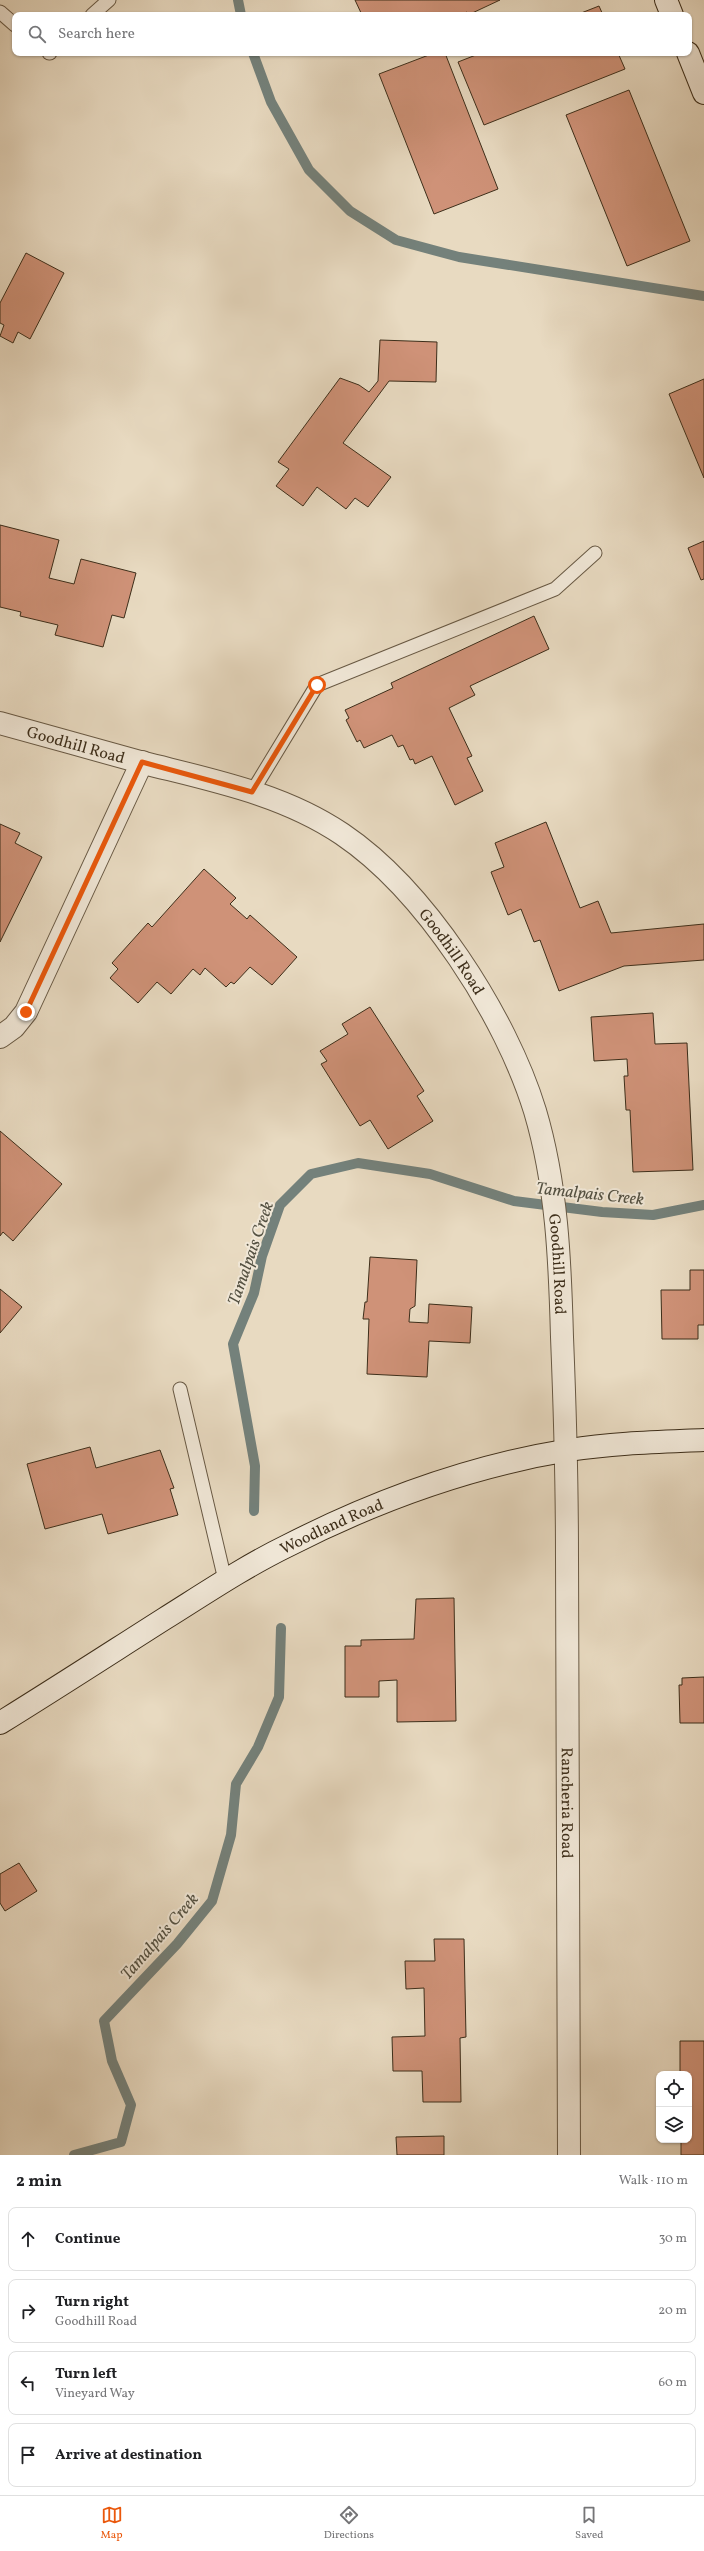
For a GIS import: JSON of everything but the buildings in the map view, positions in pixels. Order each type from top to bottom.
[{"type":"street","points":[[666,0],[671,12]]},
{"type":"street","points":[[689,56],[704,94]]},
{"type":"street","name":"Goodhill Road","points":[[0,723],[252,792],[300,811],[343,835],[415,901],[474,980],[500,1025],[521,1070],[536,1115],[552,1190],[557,1229],[567,1450]]},
{"type":"street","points":[[0,1037],[14,1027],[26,1012],[142,762]]},
{"type":"street","name":"Woodland Road","points":[[0,1723],[225,1580],[286,1546],[356,1514],[420,1489],[480,1470],[567,1450],[615,1444],[704,1440]]},
{"type":"street","name":"Rancheria Road","points":[[567,1450],[569,2155]]},
{"type":"lane","points":[[95,12],[109,0]]},
{"type":"lane","points":[[0,12],[12,22]]},
{"type":"lane","points":[[252,792],[317,685],[555,589],[594,553]]},
{"type":"lane","points":[[180,1389],[225,1580]]},
{"type":"waterway","points":[[238,0],[240,12]]},
{"type":"waterway","points":[[254,56],[271,102],[309,170],[350,211],[396,240],[459,257],[704,296]]},
{"type":"waterway","name":"Tamalpais Creek","points":[[254,1511],[255,1466],[233,1344],[254,1293],[262,1256],[280,1205],[311,1174],[358,1163],[430,1174],[514,1201],[602,1212],[653,1215],[704,1205]]},
{"type":"waterway","name":"Tamalpais Creek","points":[[74,2155],[121,2142],[131,2105],[112,2061],[104,2021],[177,1944],[212,1901],[231,1835],[236,1784],[258,1747],[279,1697],[281,1628]]},
{"type":"route","points":[[26,1012],[142,762],[252,792],[317,685]]}]
